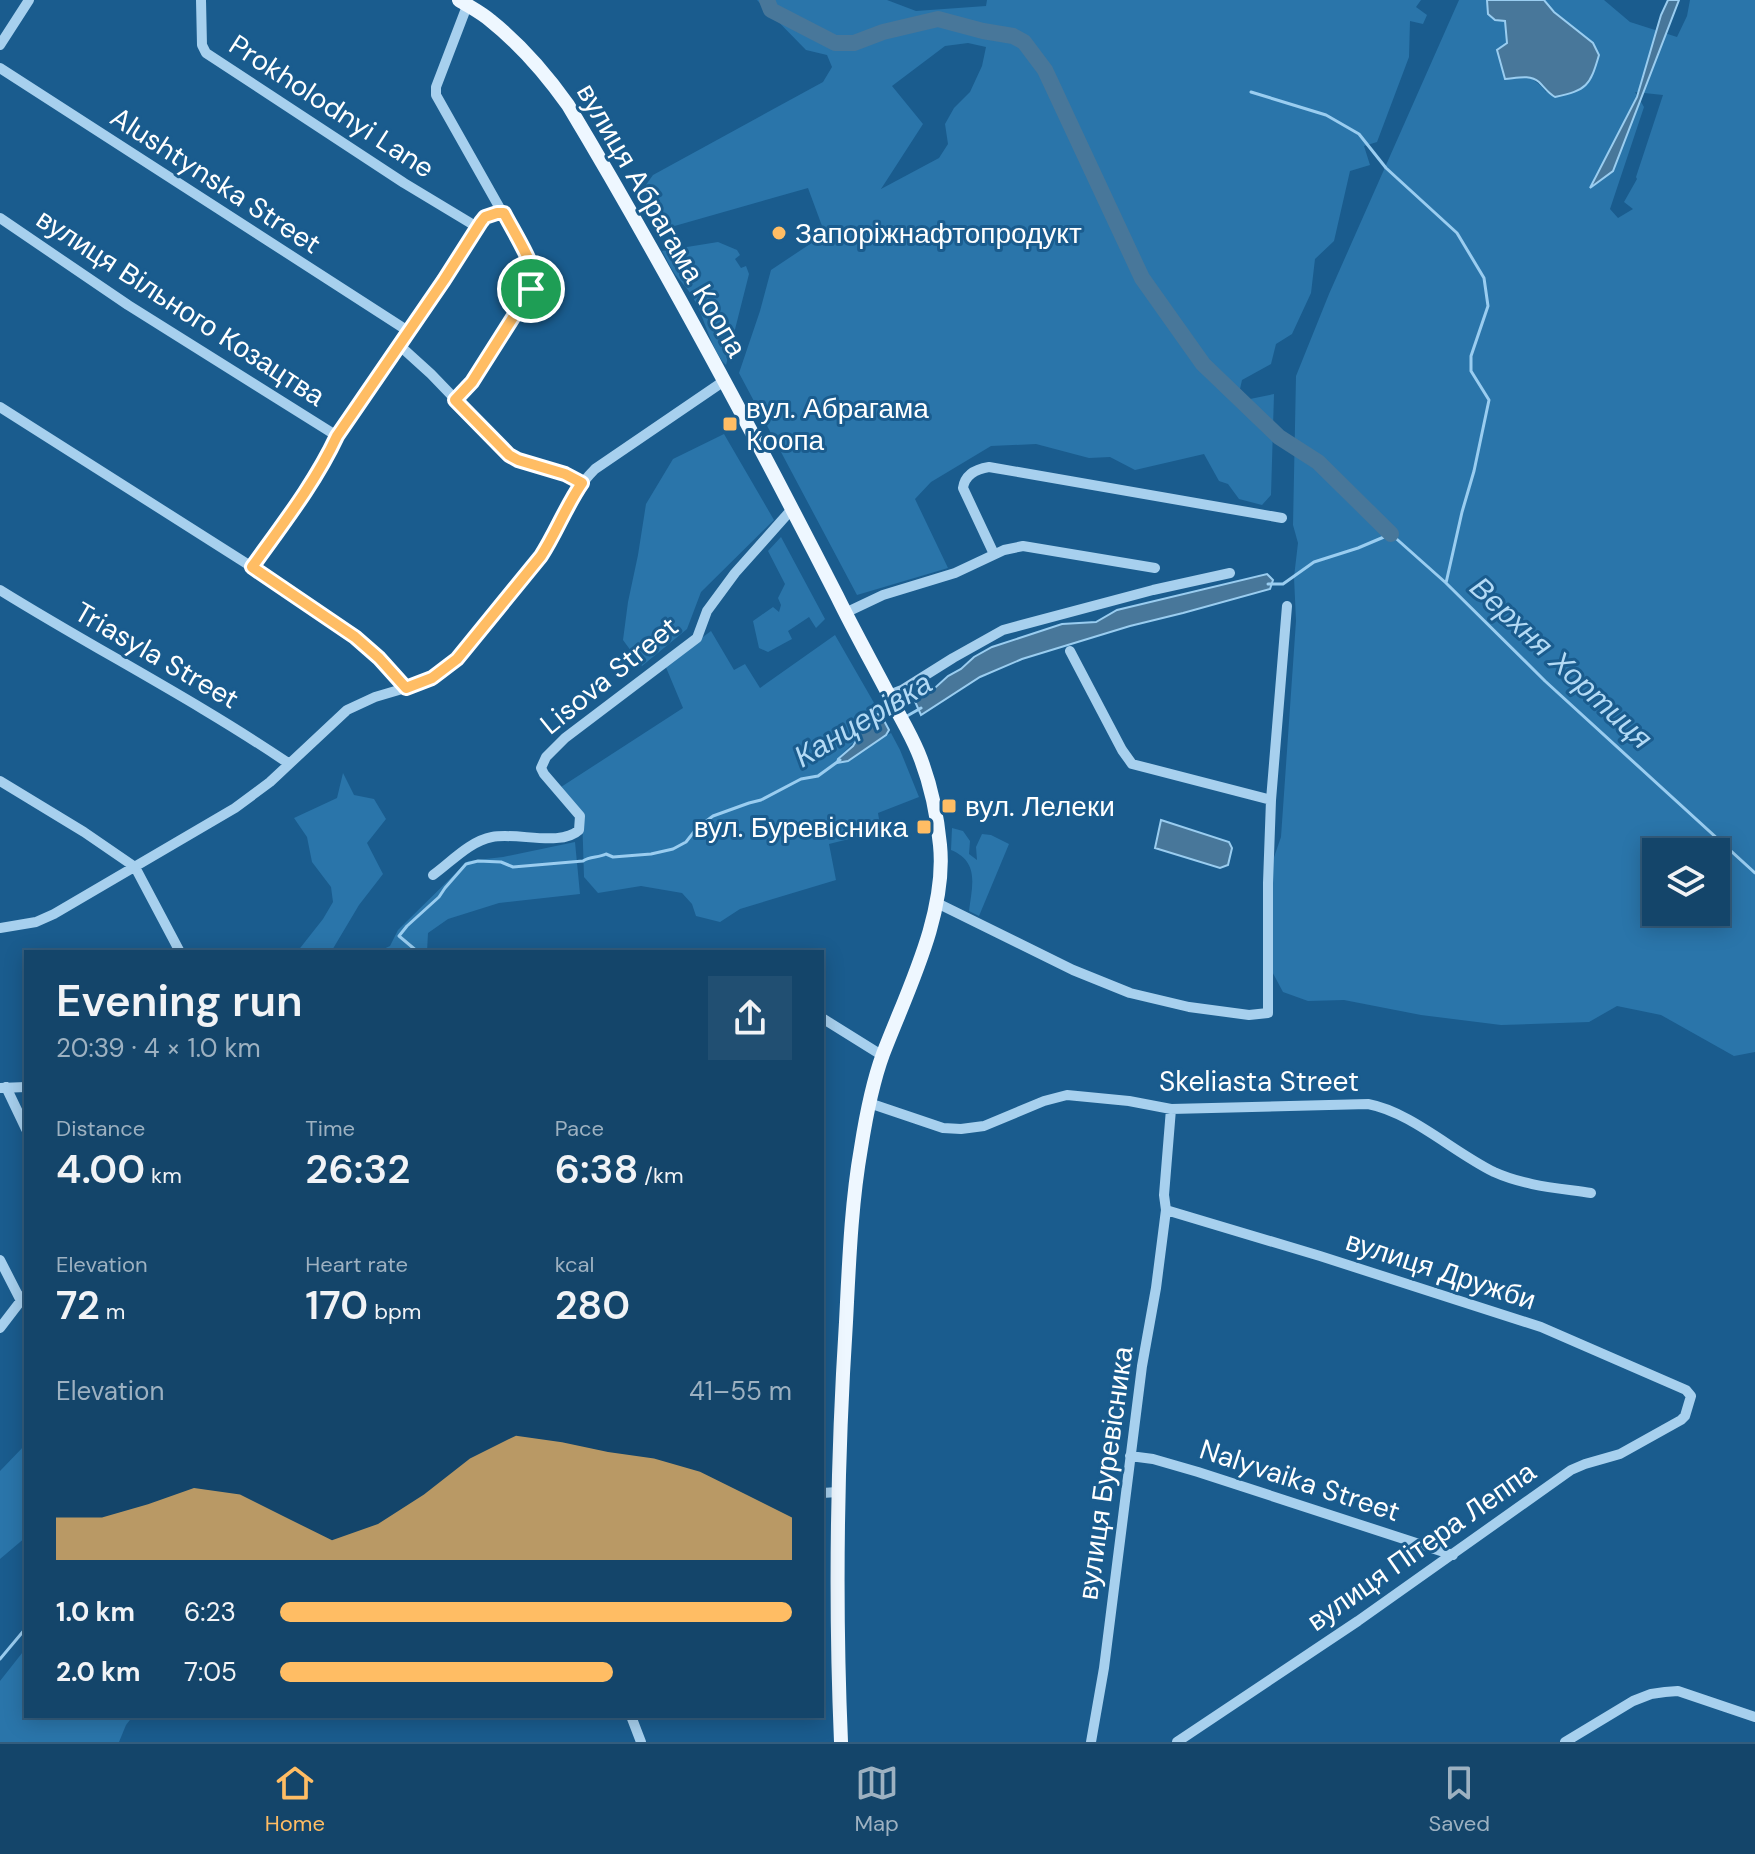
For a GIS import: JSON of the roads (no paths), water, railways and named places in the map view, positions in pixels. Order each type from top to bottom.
[{"type":"main road","name":"вулиця Абрагама Коопа","points":[[463,3],[489,19],[521,48],[553,84],[651,245],[917,750],[934,803],[941,848],[937,903],[869,1103],[852,1220],[838,1492],[837,1643],[841,1742]]},
{"type":"street","points":[[0,45],[29,0]]},
{"type":"street","name":"Prokholodnyi Lane","points":[[201,0],[202,45],[206,53],[477,227]]},
{"type":"street","points":[[455,400],[472,382],[531,289],[534,276],[504,213],[436,95],[463,3]]},
{"type":"street","name":"Alushtynska Street","points":[[0,68],[408,331]]},
{"type":"street","points":[[252,567],[477,227],[485,217],[504,213]]},
{"type":"street","name":"вулиця Вільного Козацтва","points":[[0,218],[128,305],[337,436]]},
{"type":"street","points":[[399,345],[509,455],[582,483]]},
{"type":"street","points":[[0,928],[45,918],[224,816],[270,782],[347,710],[432,678],[457,659],[541,556],[582,483],[604,463],[724,381]]},
{"type":"street","points":[[0,407],[252,567],[355,637],[406,688]]},
{"type":"street","points":[[994,554],[963,488],[965,479],[974,471],[989,467],[1282,518]]},
{"type":"street","name":"Lisova Street","points":[[433,875],[477,842],[491,837],[567,838],[579,830],[580,816],[541,768],[546,757],[565,738],[697,638],[707,611],[735,573],[792,509]]},
{"type":"street","points":[[845,613],[883,595],[955,573],[1014,547],[1155,568]]},
{"type":"street","points":[[889,695],[1003,630],[1230,573]]},
{"type":"street","name":"Triasyla Street","points":[[0,590],[243,732],[288,763]]},
{"type":"street","points":[[937,903],[1073,970],[1130,993],[1189,1007],[1249,1015],[1268,1013],[1271,800],[1287,606]]},
{"type":"street","points":[[1070,651],[1132,764],[1271,800]]},
{"type":"street","points":[[0,781],[135,867],[179,950]]},
{"type":"street","points":[[824,1019],[883,1056]]},
{"type":"street","points":[[24,1087],[3,1088],[24,1125]]},
{"type":"street","name":"Skeliasta Street","points":[[869,1103],[943,1128],[961,1129],[984,1126],[1044,1101],[1067,1095],[1171,1109],[1332,1104],[1378,1106],[1422,1127],[1463,1155],[1516,1181],[1591,1193]]},
{"type":"street","name":"вулиця Буревісника","points":[[1091,1742],[1104,1668],[1142,1366],[1166,1210],[1164,1195],[1171,1109]]},
{"type":"street","name":"вулиця Дружби","points":[[1166,1210],[1541,1327],[1686,1390],[1691,1398]]},
{"type":"street","points":[[0,1260],[24,1298],[0,1328]]},
{"type":"street","name":"вулиця Пітера Леппа","points":[[1177,1742],[1358,1621],[1578,1467],[1620,1454],[1681,1420],[1691,1398]]},
{"type":"street","name":"Nalyvaika Street","points":[[1130,1456],[1198,1472],[1453,1555]]},
{"type":"street","points":[[824,1493],[838,1492]]},
{"type":"street","points":[[1565,1742],[1633,1701],[1651,1694],[1678,1691],[1755,1717]]},
{"type":"street","points":[[632,1718],[641,1742]]},
{"type":"waterway","points":[[767,0],[771,10],[835,43],[854,43],[883,32],[938,19],[1013,36],[1024,42],[1045,70],[1142,278],[1203,364],[1279,437],[1318,462],[1391,534]]},
{"type":"waterway","name":"Верхня Хортиця","points":[[1251,92],[1326,115],[1359,134],[1386,168],[1457,233],[1484,278],[1488,306],[1471,356],[1471,371],[1489,400],[1446,583],[1545,681],[1755,873]]},
{"type":"waterway","name":"Канцерівка","points":[[1268,584],[1283,584],[1314,562],[1391,534],[1446,583]]},
{"type":"waterway","name":"Канцерівка","points":[[907,716],[921,708]]},
{"type":"waterway","name":"Канцерівка","points":[[416,950],[399,936],[439,897],[466,864],[501,862],[513,867],[583,861],[606,854],[613,857],[673,849],[686,842],[697,828],[713,816],[761,800],[801,779],[818,776],[840,760]]},
{"type":"waterway","name":"Канцерівка","points":[[0,1659],[24,1630]]},
{"type":"place","name":"Запоріжнафтопродукт","points":[[779,233]]},
{"type":"place","name":"вул. Абрагама Коопа","points":[[730,424]]},
{"type":"place","name":"вул. Лелеки","points":[[949,806]]},
{"type":"place","name":"вул. Буревісника","points":[[924,827]]}]
